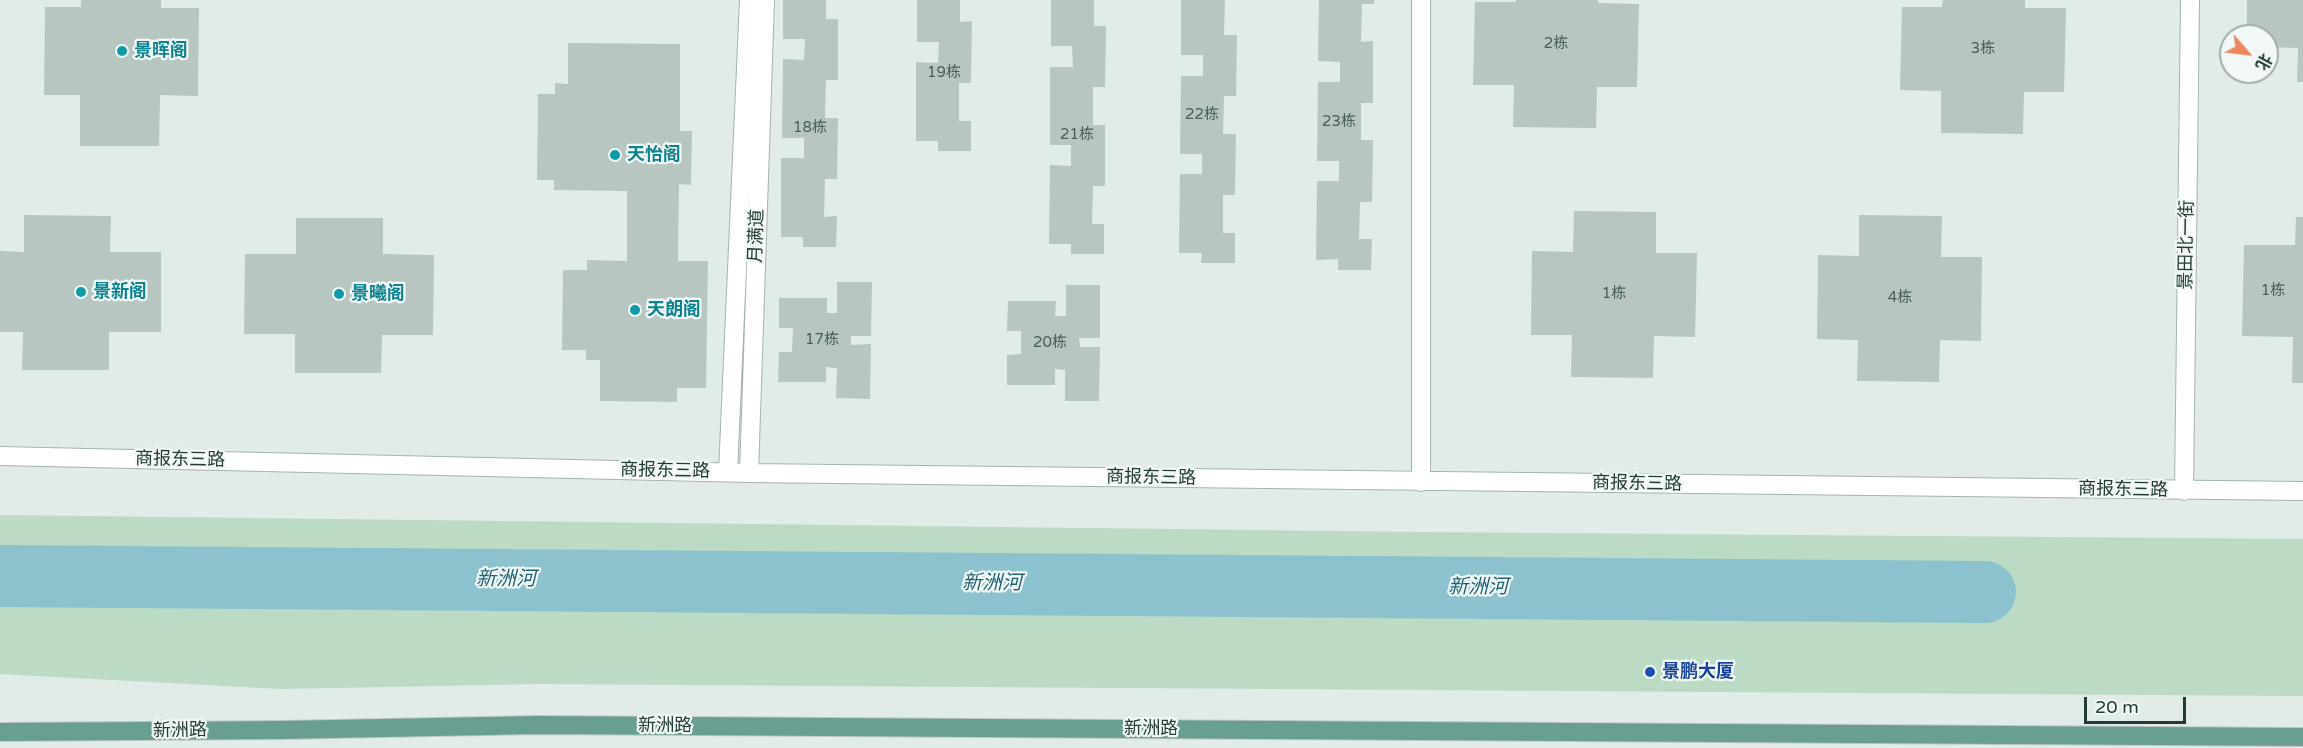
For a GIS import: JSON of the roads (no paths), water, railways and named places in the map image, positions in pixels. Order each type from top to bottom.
[{"type":"main road","name":"新洲路","points":[[0,732],[538,725],[2303,737]]},
{"type":"street","name":"月满道","points":[[728,472],[749,0]]},
{"type":"street","name":"月满道","points":[[749,473],[765,0]]},
{"type":"street","points":[[1421,0],[1421,482]]},
{"type":"street","name":"景田北一街","points":[[2184,490],[2190,0]]},
{"type":"street","name":"商报东三路","points":[[0,456],[749,473],[2303,491]]},
{"type":"waterway","name":"新洲河","points":[[0,576],[1985,592]]},
{"type":"place","name":"景晖阁","points":[[122,51]]},
{"type":"place","name":"天怡阁","points":[[615,155]]},
{"type":"place","name":"景新阁","points":[[81,292]]},
{"type":"place","name":"景曦阁","points":[[339,294]]},
{"type":"place","name":"天朗阁","points":[[635,310]]},
{"type":"place","name":"景鹏大厦","points":[[1650,672]]}]
